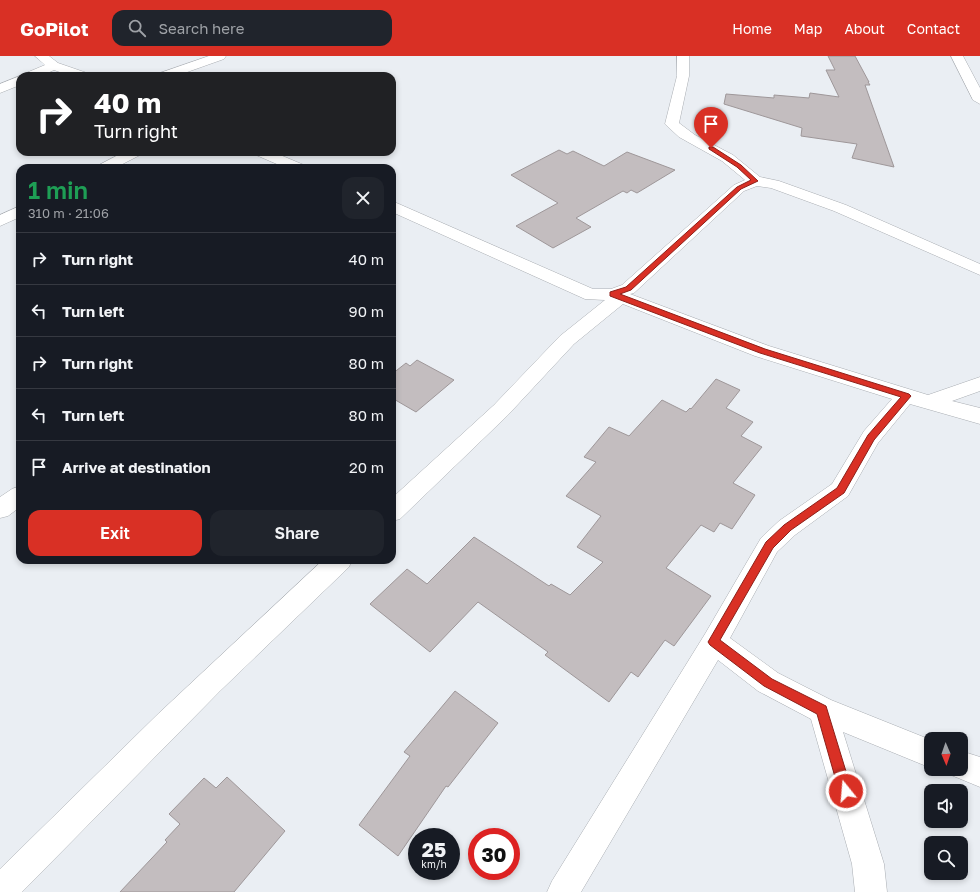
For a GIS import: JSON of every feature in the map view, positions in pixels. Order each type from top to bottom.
[{"type":"street","points":[[41,56],[54,66],[71,72]]},
{"type":"street","points":[[175,72],[220,56]]},
{"type":"street","points":[[683,56],[683,76],[672,124],[679,132],[723,155],[739,166],[755,181]]},
{"type":"street","points":[[957,56],[980,100]]},
{"type":"street","points":[[40,72],[54,66]]},
{"type":"street","points":[[0,89],[16,82]]},
{"type":"street","points":[[112,164],[127,156]]},
{"type":"street","points":[[270,156],[290,164]]},
{"type":"street","points":[[396,508],[501,410],[567,340],[617,295],[628,289],[739,188],[755,181],[774,184],[840,208],[980,270]]},
{"type":"street","points":[[396,208],[574,289],[591,294],[617,295],[762,351],[917,399],[980,416]]},
{"type":"street","points":[[0,221],[16,213]]},
{"type":"street","points":[[563,892],[714,642],[769,545],[788,528],[840,490],[871,437],[917,399],[980,384]]},
{"type":"street","points":[[0,509],[16,498]]},
{"type":"street","points":[[0,892],[162,727],[336,564]]},
{"type":"street","points":[[714,642],[768,682],[822,710],[924,751]]},
{"type":"street","points":[[822,710],[868,864],[871,892]]},
{"type":"street","points":[[968,768],[980,772]]},
{"type":"building","points":[[828,56],[855,56],[869,82],[870,85],[865,85],[894,167],[852,158],[857,144],[801,136],[802,128],[724,104],[726,94],[774,98],[774,95],[809,98],[810,93],[839,97],[826,70],[835,70]]},
{"type":"building","points":[[559,150],[567,154],[573,151],[604,166],[627,152],[675,170],[637,193],[631,190],[627,193],[623,191],[576,218],[591,227],[553,248],[516,226],[558,203],[511,175]]},
{"type":"building","points":[[417,360],[454,380],[416,412],[396,400],[396,371],[406,363],[410,366]]},
{"type":"building","points":[[716,379],[740,390],[726,408],[753,422],[741,436],[762,447],[733,483],[755,495],[732,529],[720,523],[714,532],[701,525],[666,568],[711,596],[674,646],[665,640],[638,677],[631,672],[609,702],[545,655],[548,652],[478,602],[430,652],[370,604],[407,569],[427,584],[474,537],[549,586],[551,584],[570,595],[603,562],[577,547],[601,516],[566,496],[596,462],[584,457],[609,427],[629,436],[662,400],[686,412],[690,408],[691,409]]},
{"type":"building","points":[[455,691],[498,723],[448,787],[446,786],[417,828],[408,828],[408,841],[398,856],[359,825],[410,756],[404,752]]},
{"type":"building","points":[[227,777],[285,831],[234,892],[120,892],[167,842],[165,840],[180,824],[169,814],[204,778],[216,788]]},
{"type":"route","points":[[711,148],[739,166],[755,181],[739,188],[628,289],[613,294],[762,351],[906,396],[871,437],[847,481],[840,490],[788,528],[769,545],[714,642],[768,682],[822,710],[846,791]]}]
